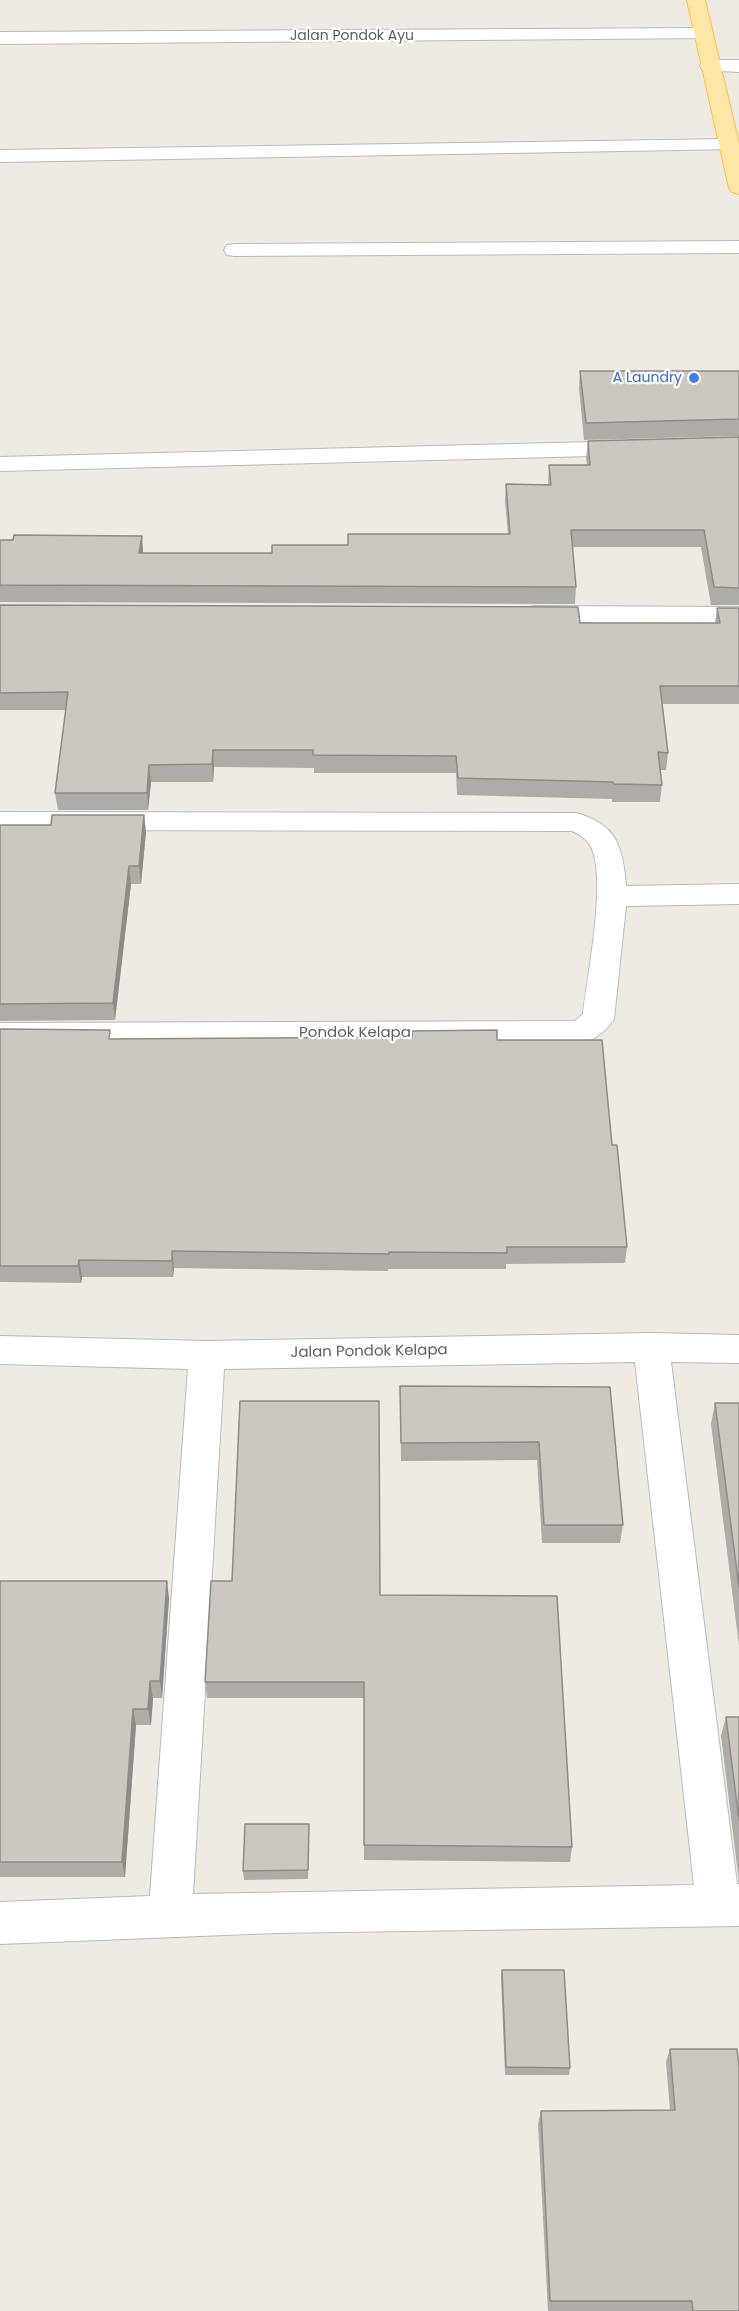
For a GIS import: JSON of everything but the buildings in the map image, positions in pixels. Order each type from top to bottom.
[{"type":"main road","points":[[696,0],[710,66],[732,124],[729,145],[739,188]]},
{"type":"street","name":"Jalan Pondok Ayu","points":[[0,38],[704,34]]},
{"type":"street","points":[[710,66],[739,66]]},
{"type":"street","points":[[0,156],[729,145]]},
{"type":"street","points":[[235,250],[739,247]]},
{"type":"street","points":[[0,464],[656,447]]},
{"type":"street","points":[[513,614],[739,615]]},
{"type":"street","name":"Pondok Kelapa","points":[[0,821],[576,822],[592,828],[607,845],[612,896],[598,1019],[582,1032],[0,1034]]},
{"type":"street","points":[[612,896],[739,894]]},
{"type":"street","points":[[0,1923],[276,1912],[729,1905],[651,1347]]},
{"type":"street","name":"Jalan Pondok Kelapa","points":[[0,1350],[207,1354],[651,1347],[739,1349]]},
{"type":"street","points":[[170,1917],[207,1354]]},
{"type":"place","name":"A Laundry","points":[[694,378]]}]
